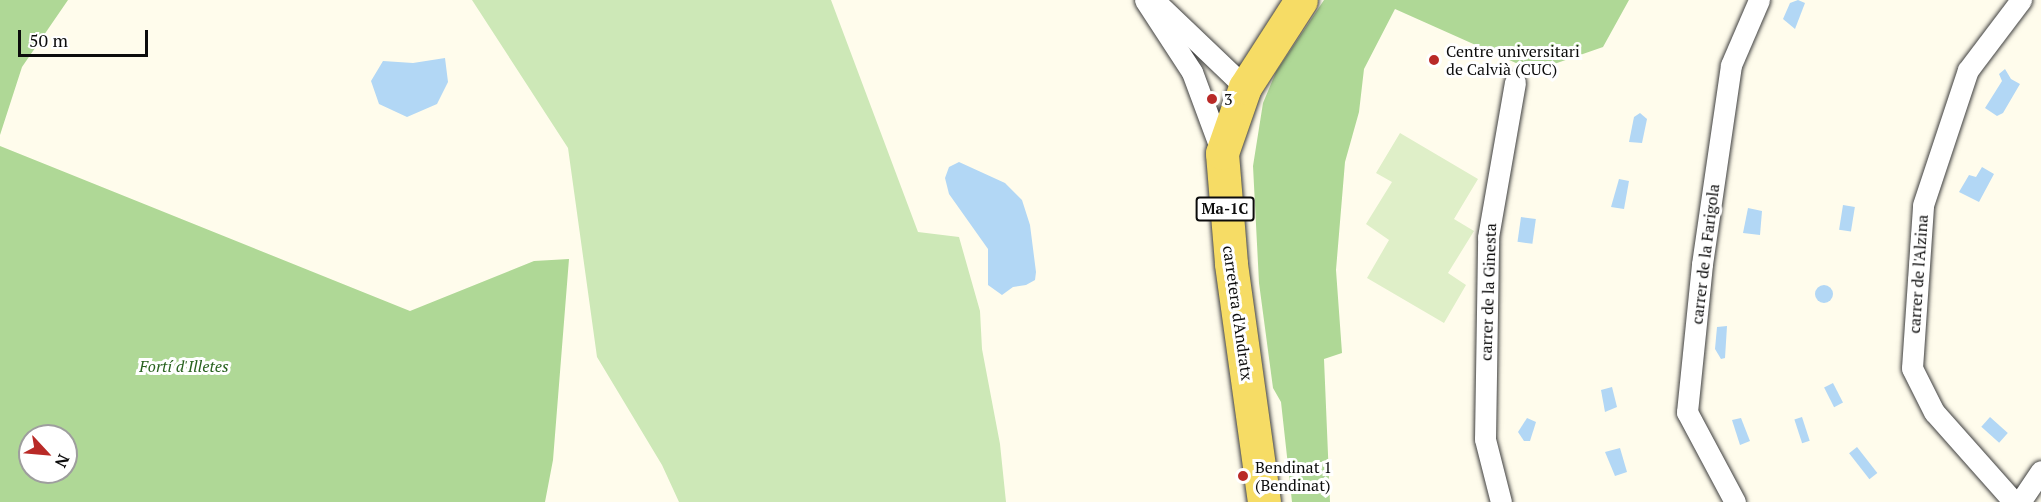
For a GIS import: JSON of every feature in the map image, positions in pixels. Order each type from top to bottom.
[{"type":"main road","name":"carretera d'Andratx","points":[[1264,502],[1230,252],[1222,153],[1245,87],[1301,0]]},
{"type":"street","points":[[1145,0],[1192,72],[1222,153]]},
{"type":"street","points":[[1154,0],[1245,87]]},
{"type":"street","name":"carrer de la Farigola","points":[[1735,502],[1688,412],[1702,264],[1731,64],[1759,0]]},
{"type":"street","name":"carrer de l'Alzina","points":[[2014,502],[1934,412],[1912,368],[1923,205],[1968,70],[2021,0]]},
{"type":"street","name":"carrer de la Ginesta","points":[[1501,502],[1485,439],[1488,237],[1515,82]]},
{"type":"street","points":[[2020,502],[2041,471]]},
{"type":"green space","points":[[0,0],[68,0],[22,67],[0,135]]},
{"type":"green space","points":[[472,0],[831,0],[918,232],[959,237],[980,311],[982,349],[1000,444],[1006,502],[679,502],[662,465],[597,357],[568,148]]},
{"type":"green space","points":[[1324,0],[1629,0],[1603,47],[1534,71],[1395,9],[1364,69],[1359,112],[1345,162],[1336,270],[1342,353],[1324,359],[1330,502],[1292,502],[1281,402],[1273,388],[1259,283],[1253,166],[1263,103],[1276,72]]},
{"type":"green space","points":[[1400,133],[1478,179],[1454,219],[1474,231],[1448,273],[1466,285],[1444,323],[1367,278],[1389,240],[1366,224],[1392,182],[1376,173]]},
{"type":"green space","name":"Fortí d'Illetes","points":[[0,146],[410,311],[534,261],[569,259],[553,460],[545,502],[0,502]]},
{"type":"water","points":[[1798,0],[1805,3],[1795,29],[1783,19],[1790,3]]},
{"type":"water","points":[[445,58],[448,82],[437,104],[407,117],[379,104],[371,81],[383,61],[413,63]]},
{"type":"water","points":[[2005,69],[2011,79],[2020,84],[2003,113],[1997,116],[1985,108],[2002,81],[1999,74]]},
{"type":"water","points":[[1640,113],[1647,119],[1642,143],[1629,142],[1634,117]]},
{"type":"water","points":[[959,162],[1005,183],[1022,200],[1030,225],[1035,280],[1026,285],[1013,287],[1002,295],[988,285],[988,249],[949,194],[945,178],[949,167]]},
{"type":"water","points":[[1982,167],[1994,174],[1979,202],[1959,192],[1969,175],[1976,177]]},
{"type":"water","points":[[1619,179],[1629,181],[1624,209],[1611,207]]},
{"type":"water","points":[[1843,205],[1855,207],[1851,232],[1839,230]]},
{"type":"water","points":[[1748,208],[1762,211],[1760,235],[1743,233]]},
{"type":"water","points":[[1521,217],[1536,219],[1532,244],[1518,242]]},
{"type":"water","points":[[1824,285],[1830,288],[1833,294],[1830,300],[1824,303],[1818,300],[1815,294],[1818,288]]},
{"type":"water","points":[[1727,326],[1725,358],[1721,359],[1715,349],[1717,327]]},
{"type":"water","points":[[1833,383],[1843,403],[1834,407],[1824,388]]},
{"type":"water","points":[[1612,387],[1617,407],[1605,412],[1601,390]]},
{"type":"water","points":[[1802,417],[1810,441],[1802,443],[1794,419]]},
{"type":"water","points":[[1990,417],[2008,433],[1999,443],[1981,427]]},
{"type":"water","points":[[1527,418],[1536,422],[1530,441],[1524,441],[1518,432]]},
{"type":"water","points":[[1741,418],[1750,441],[1740,445],[1732,420]]},
{"type":"water","points":[[1857,447],[1877,473],[1869,479],[1849,453]]},
{"type":"water","points":[[1620,448],[1627,472],[1615,476],[1605,452]]},
{"type":"place","name":"Centre universitari de Calvià (CUC)","points":[[1434,60]]},
{"type":"place","name":"3","points":[[1212,99]]},
{"type":"place","name":"Bendinat 1 (Bendinat)","points":[[1243,476]]}]
